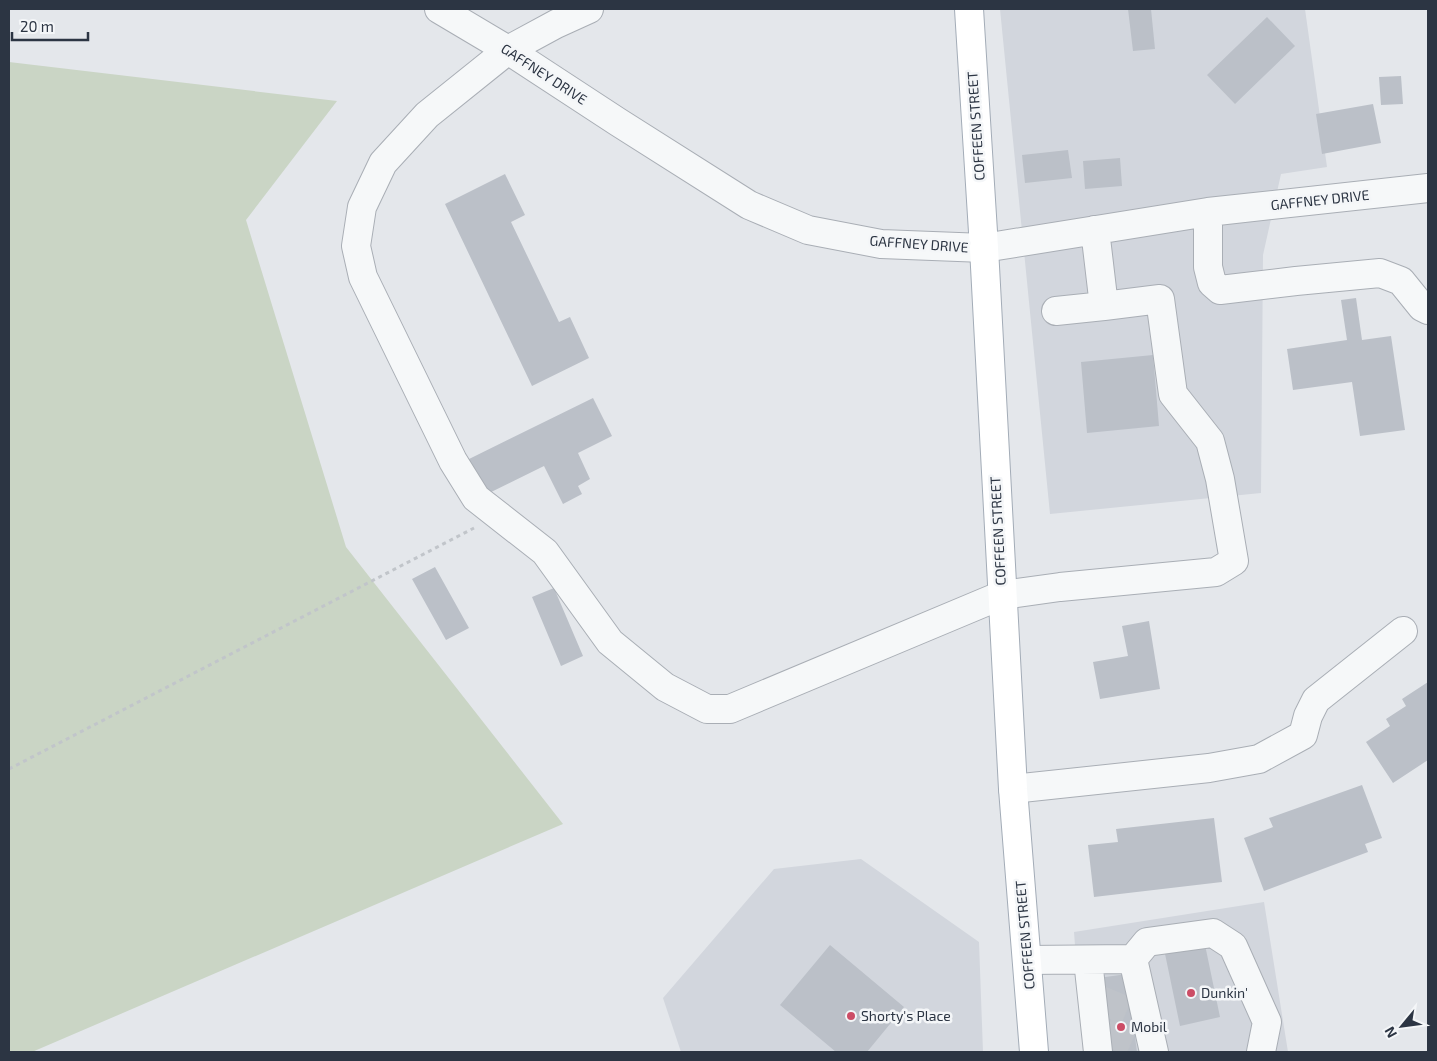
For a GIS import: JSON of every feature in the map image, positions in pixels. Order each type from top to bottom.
[{"type":"main road","name":"COFFEEN STREET","points":[[969,9],[984,248],[1013,789],[1034,1052]]},
{"type":"street","name":"GAFFNEY DRIVE","points":[[439,9],[508,50],[749,205],[808,230],[881,244],[984,248],[1208,212],[1428,188]]},
{"type":"street","points":[[590,9],[556,24],[508,50],[428,115],[383,163],[362,207],[356,246],[363,277],[453,461],[476,498],[545,552],[610,642],[665,687],[707,709],[730,709],[1002,595],[1060,587],[1216,572],[1234,560],[1220,479],[1210,441],[1174,394],[1160,299],[1056,311]]},
{"type":"street","points":[[1208,212],[1208,267],[1212,283],[1220,290],[1380,274],[1401,281],[1422,307],[1428,310]]},
{"type":"street","points":[[1095,230],[1104,306]]},
{"type":"street","points":[[1013,789],[1209,768],[1259,759],[1303,735],[1308,716],[1316,700],[1403,631]]},
{"type":"street","points":[[1147,1050],[1139,1017],[1133,959],[1147,942],[1213,933],[1233,946],[1267,1022],[1260,1052]]},
{"type":"street","points":[[1027,960],[1133,959]]},
{"type":"street","points":[[1088,960],[1097,998],[1100,1036]]},
{"type":"path","points":[[9,769],[499,516]]},
{"type":"shaded area","points":[[1000,9],[1305,9],[1327,167],[1281,174],[1263,255],[1261,493],[1050,514]]},
{"type":"shaded area","points":[[861,859],[979,942],[983,1052],[681,1052],[663,998],[774,869]]},
{"type":"shaded area","points":[[1264,902],[1288,1052],[1083,1052],[1074,932]]},
{"type":"green space","points":[[9,62],[337,101],[246,220],[346,547],[563,824],[32,1052],[9,1052]]},
{"type":"building","points":[[1128,9],[1151,9],[1155,49],[1133,51]]},
{"type":"building","points":[[1267,17],[1295,46],[1235,104],[1207,75]]},
{"type":"building","points":[[1401,76],[1403,104],[1381,105],[1379,77]]},
{"type":"building","points":[[1373,104],[1381,143],[1322,154],[1316,114]]},
{"type":"building","points":[[1068,150],[1072,178],[1025,183],[1022,155]]},
{"type":"building","points":[[1120,158],[1122,186],[1085,189],[1083,161]]},
{"type":"building","points":[[505,174],[525,215],[511,222],[559,322],[570,317],[589,358],[532,386],[445,204]]},
{"type":"building","points":[[1356,298],[1362,340],[1391,336],[1405,430],[1360,436],[1352,382],[1293,390],[1287,349],[1347,340],[1341,300]]},
{"type":"building","points":[[1153,355],[1159,426],[1087,433],[1081,362]]},
{"type":"building","points":[[593,398],[612,436],[578,453],[590,479],[578,486],[582,494],[563,504],[544,466],[483,496],[465,461]]},
{"type":"building","points":[[435,567],[469,628],[446,640],[412,579]]},
{"type":"building","points":[[554,588],[583,656],[561,666],[532,597]]},
{"type":"building","points":[[1149,621],[1160,689],[1100,699],[1093,662],[1128,656],[1122,626]]},
{"type":"building","points":[[1428,682],[1428,760],[1393,783],[1366,742],[1390,726],[1386,719],[1406,706],[1402,699]]},
{"type":"building","points":[[1362,785],[1382,838],[1365,844],[1368,852],[1264,891],[1244,838],[1273,827],[1269,818]]},
{"type":"building","points":[[1214,818],[1222,882],[1094,897],[1088,845],[1118,842],[1116,829]]},
{"type":"building","points":[[1204,940],[1220,1017],[1180,1026],[1164,949]]},
{"type":"building","points":[[830,945],[904,1007],[867,1052],[836,1052],[780,1005]]},
{"type":"building","points":[[1127,974],[1137,1052],[1109,1052],[1098,978]]},
{"type":"tunnel","points":[[1101,1000],[1132,1013]]},
{"type":"tunnel","points":[[1106,1031],[1137,1045]]},
{"type":"place","name":"Dunkin'","points":[[1191,993]]},
{"type":"place","name":"Shorty's Place","points":[[851,1016]]},
{"type":"place","name":"Mobil","points":[[1121,1027]]}]
